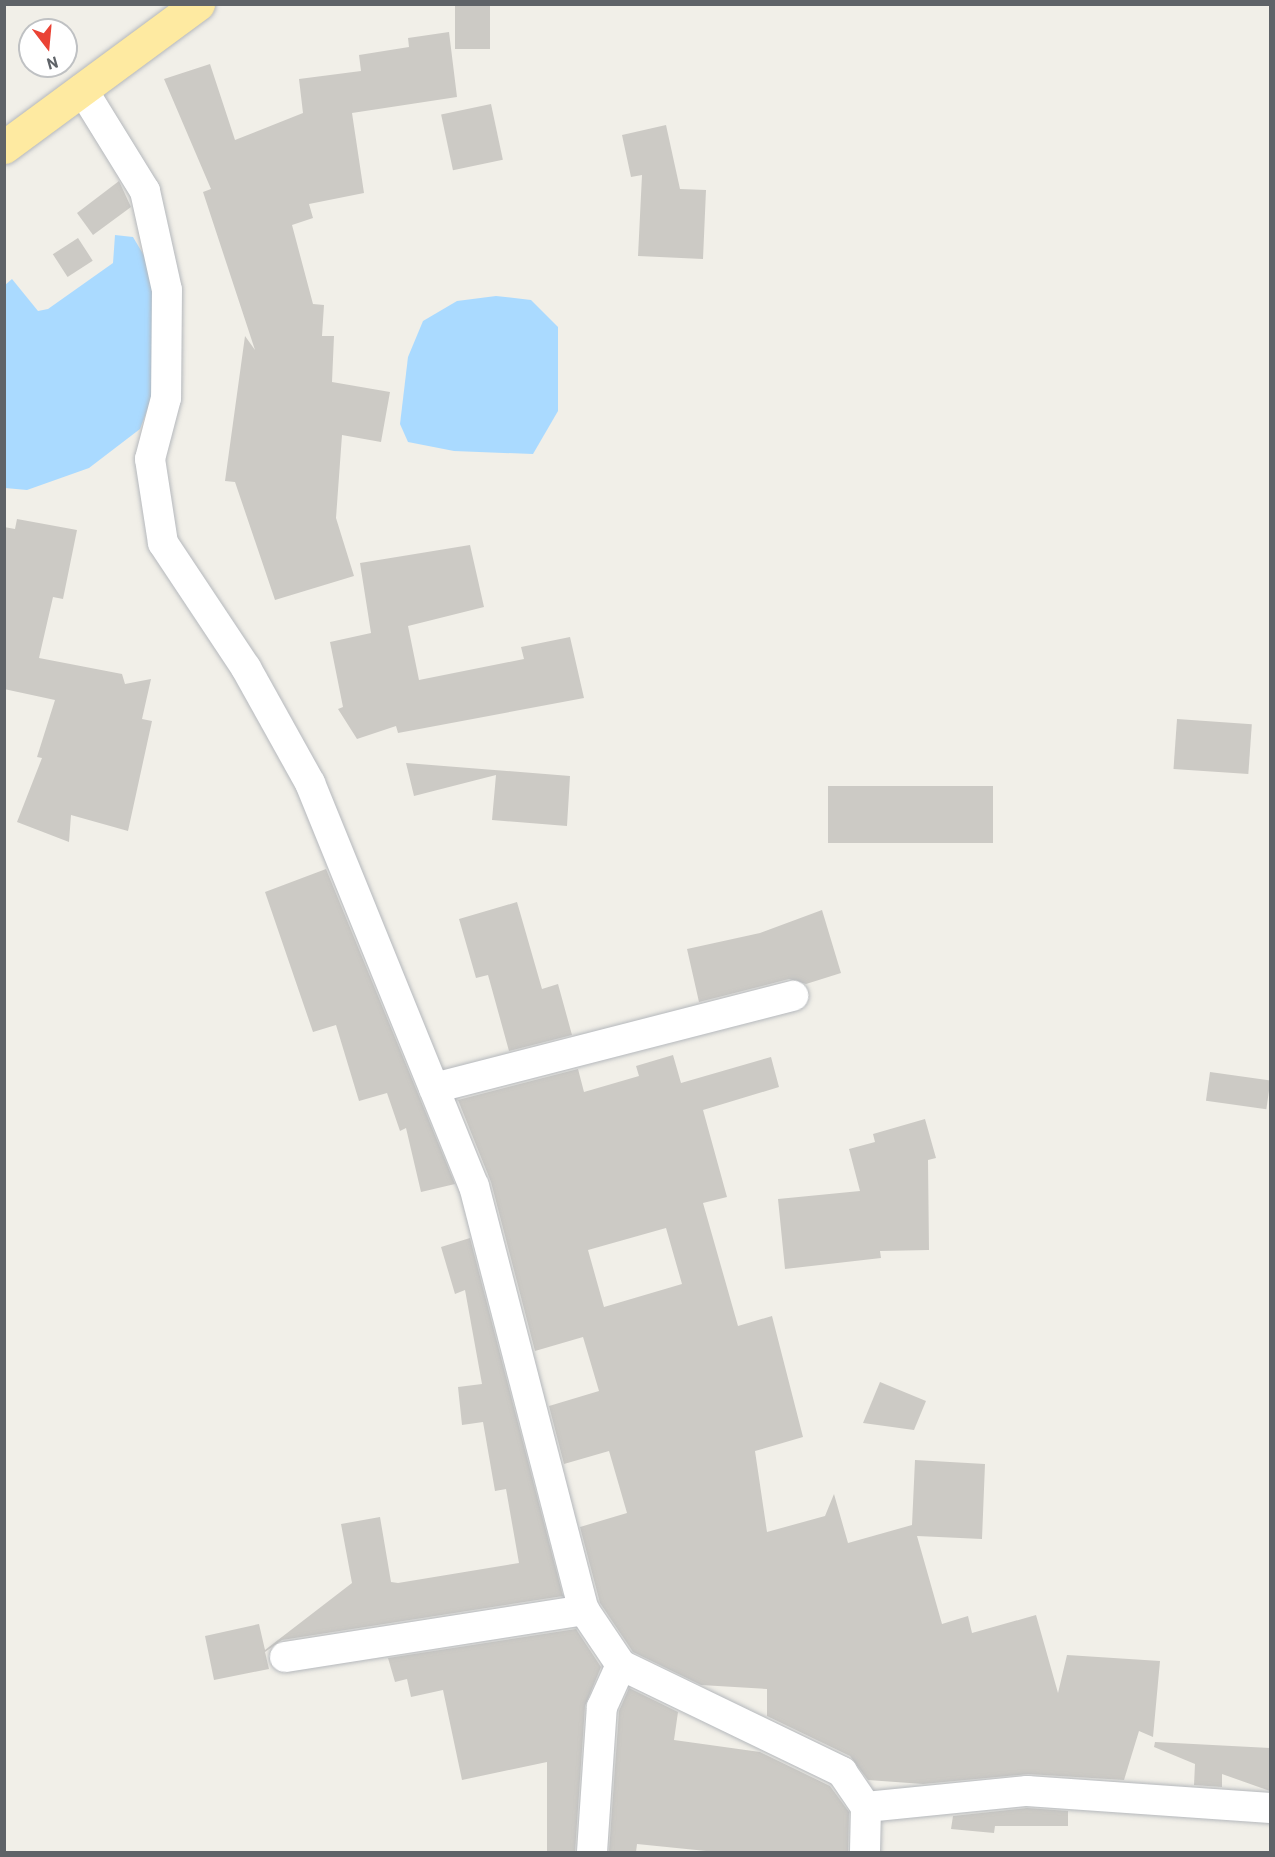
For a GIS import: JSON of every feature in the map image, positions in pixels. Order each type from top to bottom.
[{"type":"highway","points":[[11,133],[82,90],[198,4]]},
{"type":"street","points":[[82,90],[145,191],[167,290],[166,398],[150,459],[163,543],[246,668],[310,783],[474,1186],[584,1610],[621,1665],[842,1772],[866,1807],[865,1852]]},
{"type":"street","points":[[434,1088],[793,996]]},
{"type":"street","points":[[285,1657],[584,1610]]},
{"type":"street","points":[[592,1852],[602,1707],[621,1665]]},
{"type":"street","points":[[866,1807],[1027,1791],[1270,1808]]},
{"type":"water","points":[[115,235],[133,237],[158,279],[158,381],[140,429],[89,468],[27,490],[5,488],[5,285],[12,279],[38,311],[48,309],[113,263]]},
{"type":"water","points":[[496,296],[531,300],[558,327],[558,411],[533,454],[454,451],[408,442],[400,424],[408,357],[423,321],[457,301]]},
{"type":"building","points":[[455,4],[490,4],[490,49],[455,49]]},
{"type":"building","points":[[449,32],[457,97],[352,113],[364,193],[309,204],[313,218],[292,225],[313,304],[324,305],[322,336],[334,336],[332,382],[390,392],[381,442],[342,435],[336,518],[354,576],[275,600],[235,482],[225,481],[245,336],[255,350],[203,192],[211,189],[164,79],[210,64],[235,140],[303,113],[299,79],[361,71],[359,55],[409,47],[408,38]]},
{"type":"building","points":[[491,104],[503,160],[453,170],[441,115]]},
{"type":"building","points":[[666,125],[680,189],[706,190],[703,259],[638,256],[642,175],[631,177],[622,135]]},
{"type":"building","points":[[119,181],[131,207],[93,235],[77,213]]},
{"type":"building","points":[[78,238],[93,261],[68,277],[53,254]]},
{"type":"building","points":[[17,519],[77,530],[63,599],[53,597],[39,658],[122,674],[125,684],[151,679],[142,719],[152,721],[128,831],[71,815],[69,842],[17,822],[42,758],[37,757],[55,700],[4,689],[4,527],[15,529]]},
{"type":"building","points":[[470,545],[484,607],[408,626],[419,680],[524,659],[521,647],[570,637],[584,698],[398,733],[396,726],[357,739],[338,709],[343,707],[330,642],[371,633],[360,563]]},
{"type":"building","points":[[1177,719],[1252,724],[1248,774],[1174,769]]},
{"type":"building","points":[[406,763],[570,776],[567,826],[492,820],[496,775],[414,796]]},
{"type":"building","points":[[828,786],[993,786],[993,843],[828,843]]},
{"type":"building","points":[[326,869],[455,1184],[421,1192],[406,1128],[400,1131],[387,1093],[359,1101],[336,1025],[313,1032],[265,892]]},
{"type":"building","points":[[517,902],[542,989],[558,984],[572,1035],[509,1051],[488,975],[476,978],[459,919]]},
{"type":"building","points":[[822,910],[841,973],[806,984],[789,979],[699,1002],[687,949],[760,933]]},
{"type":"building","points":[[673,1055],[681,1083],[771,1057],[779,1087],[703,1110],[727,1197],[703,1203],[738,1326],[772,1316],[803,1437],[755,1451],[767,1532],[825,1516],[834,1494],[848,1543],[912,1525],[915,1460],[985,1464],[982,1539],[917,1536],[942,1624],[968,1616],[972,1633],[1036,1615],[1058,1693],[1067,1655],[1160,1661],[1153,1737],[1139,1731],[1124,1780],[1028,1774],[923,1784],[868,1780],[850,1756],[767,1716],[767,1689],[701,1685],[633,1652],[600,1603],[580,1527],[627,1513],[609,1451],[564,1464],[549,1406],[599,1391],[583,1337],[535,1351],[491,1182],[458,1100],[578,1069],[584,1092],[639,1076],[636,1066]],"holes":[[[666,1228],[682,1284],[604,1307],[588,1250]]]},
{"type":"building","points":[[1210,1072],[1270,1080],[1266,1109],[1206,1101]]},
{"type":"building","points":[[925,1119],[936,1158],[928,1160],[929,1250],[880,1251],[881,1258],[785,1269],[778,1199],[860,1191],[849,1149],[875,1142],[873,1134]]},
{"type":"building","points":[[470,1238],[563,1596],[282,1640],[265,1652],[269,1669],[214,1680],[205,1636],[259,1624],[265,1650],[352,1583],[341,1524],[380,1517],[391,1582],[398,1583],[519,1563],[506,1489],[495,1491],[483,1422],[462,1425],[458,1387],[482,1384],[465,1290],[455,1294],[441,1247]]},
{"type":"building","points":[[880,1382],[926,1401],[914,1430],[863,1423]]},
{"type":"building","points":[[576,1629],[601,1667],[585,1706],[575,1852],[547,1852],[547,1762],[462,1780],[443,1690],[411,1697],[407,1679],[395,1682],[388,1658]]},
{"type":"building","points":[[629,1688],[678,1712],[674,1740],[760,1752],[830,1786],[849,1812],[848,1852],[716,1852],[637,1844],[636,1852],[609,1852],[619,1711]]},
{"type":"building","points":[[1155,1742],[1270,1748],[1270,1791],[1222,1774],[1222,1787],[1194,1785],[1195,1764],[1154,1747]]},
{"type":"building","points":[[1027,1808],[1068,1811],[1068,1826],[995,1826],[994,1833],[951,1829],[953,1816]]}]
